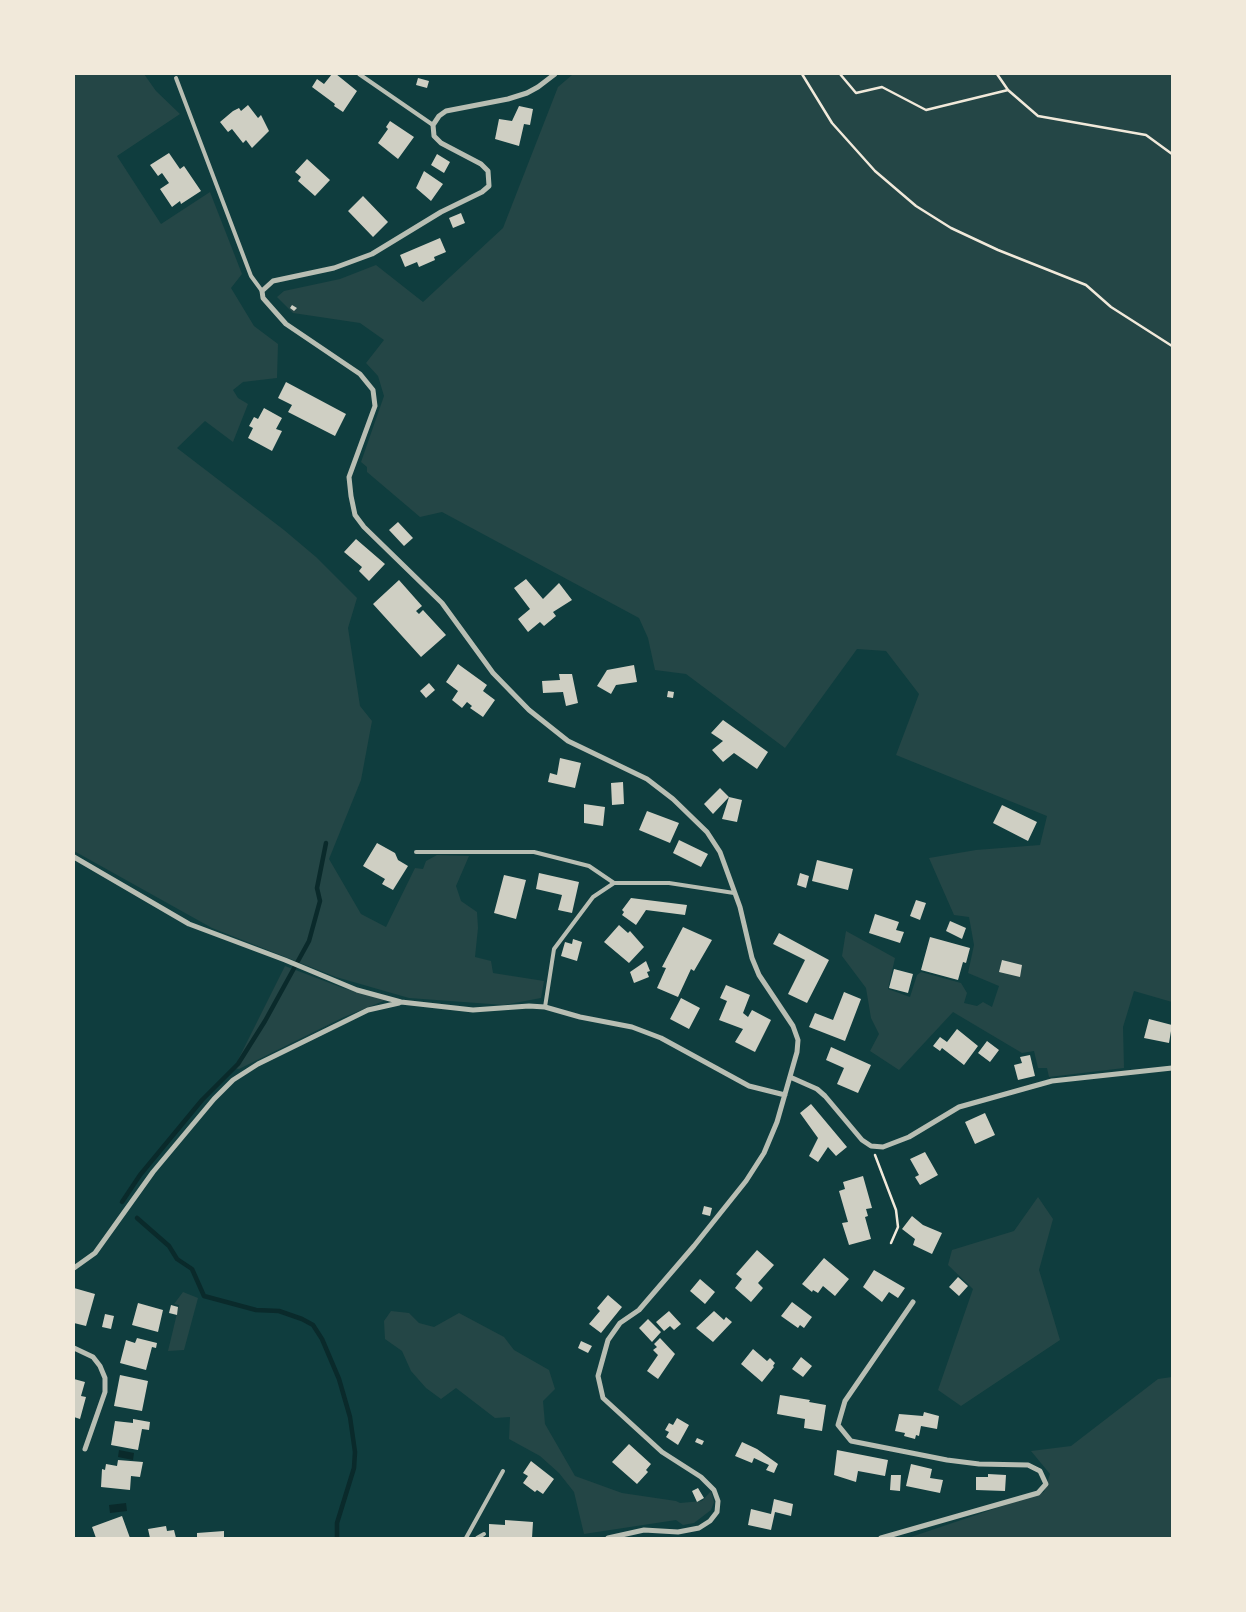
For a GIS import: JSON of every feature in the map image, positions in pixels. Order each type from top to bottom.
[{"type":"street","points":[[555,74],[527,93],[508,99],[446,111],[438,116],[433,126],[434,136],[441,143],[481,164],[488,171],[489,186],[482,192],[441,212],[372,254],[334,268],[273,281],[262,291],[263,298],[286,324],[360,374],[373,390],[374,406],[349,478],[355,515],[364,527],[442,603],[493,673],[528,710],[568,741],[647,779],[692,816],[720,852],[748,937],[752,958],[759,975],[793,1026],[798,1040],[797,1052],[777,1122],[764,1153],[746,1181],[694,1246],[639,1310],[620,1323],[608,1340],[598,1376],[603,1398],[662,1452],[701,1477],[714,1490],[718,1501],[717,1512],[710,1521],[699,1528],[678,1532],[644,1530],[608,1538]]},
{"type":"street","points":[[74,857],[189,924],[296,964],[357,990],[401,1002],[473,1010],[529,1006],[545,1007],[580,1017],[632,1027],[661,1038],[749,1086],[784,1095]]},
{"type":"street","points":[[74,1268],[95,1253],[152,1172],[214,1099],[234,1080],[258,1064],[368,1010],[401,1002]]},
{"type":"street","points":[[790,1077],[817,1089],[862,1140],[872,1146],[883,1147],[909,1137],[959,1107],[1052,1081],[1172,1068]]},
{"type":"street","points":[[881,1538],[1038,1493],[1046,1484],[1040,1471],[1028,1465],[979,1464],[946,1460],[850,1442],[838,1425],[845,1401],[914,1302]]},
{"type":"street","points":[[74,1348],[93,1358],[100,1366],[105,1378],[105,1392],[85,1450]]},
{"type":"lane","points":[[359,74],[433,126]]},
{"type":"lane","points":[[176,78],[251,276],[262,291]]},
{"type":"lane","points":[[416,852],[534,852],[589,866],[614,882],[669,883],[734,893]]},
{"type":"lane","points":[[545,1007],[554,949],[593,896],[614,882]]},
{"type":"lane","points":[[466,1538],[503,1471]]},
{"type":"lane","points":[[477,1538],[484,1534]]},
{"type":"path","points":[[802,74],[832,123],[875,171],[916,206],[951,228],[998,250],[1086,285],[1111,307],[1172,346]]},
{"type":"path","points":[[840,74],[856,93],[882,87],[926,110],[1008,90]]},
{"type":"path","points":[[997,74],[1008,90],[1038,116],[1146,135],[1172,154]]},
{"type":"path","points":[[872,1146],[896,1210],[898,1227],[891,1243]]},
{"type":"shaded area","points":[[74,74],[144,74],[156,91],[180,114],[117,156],[161,224],[210,192],[242,274],[231,288],[254,326],[278,344],[277,378],[243,382],[233,390],[238,398],[248,404],[233,442],[205,421],[177,448],[284,530],[316,557],[357,598],[348,628],[360,706],[372,721],[361,780],[329,859],[361,914],[386,927],[415,868],[423,869],[426,861],[437,855],[469,856],[456,886],[461,901],[477,912],[478,928],[475,957],[491,961],[493,973],[544,981],[541,998],[504,1005],[409,998],[336,977],[212,928],[74,851]]},
{"type":"shaded area","points":[[1172,74],[1172,1002],[1134,991],[1123,1027],[1124,1068],[1049,1077],[1047,1068],[1038,1068],[1034,1051],[1022,1053],[953,1012],[899,1070],[870,1051],[879,1034],[871,1018],[866,988],[842,956],[846,931],[895,958],[888,989],[910,997],[917,975],[921,972],[961,983],[967,993],[964,1003],[977,1006],[983,1002],[992,1007],[999,986],[968,973],[974,945],[969,917],[954,915],[929,858],[976,850],[1040,845],[1047,816],[896,755],[919,694],[886,651],[857,649],[785,748],[686,674],[655,670],[648,638],[639,618],[442,512],[420,517],[367,472],[367,467],[361,462],[384,396],[378,376],[366,363],[384,340],[360,323],[293,313],[277,297],[284,291],[340,279],[376,265],[423,302],[503,228],[558,87],[572,75]]},
{"type":"shaded area","points":[[285,966],[343,988],[386,1000],[344,1017],[239,1069],[234,1068]]},
{"type":"shaded area","points":[[1038,1197],[1053,1219],[1039,1270],[1060,1340],[961,1406],[938,1390],[973,1289],[948,1265],[952,1250],[1014,1231]]},
{"type":"shaded area","points":[[183,1292],[198,1298],[184,1350],[168,1351],[179,1305],[174,1304]]},
{"type":"shaded area","points":[[391,1311],[409,1313],[419,1323],[434,1327],[459,1313],[504,1337],[514,1350],[549,1370],[555,1389],[543,1401],[545,1424],[575,1476],[622,1493],[680,1503],[702,1501],[711,1491],[714,1502],[711,1510],[694,1523],[683,1525],[676,1520],[584,1534],[574,1492],[559,1473],[540,1456],[509,1439],[510,1417],[495,1418],[456,1388],[441,1399],[426,1388],[411,1371],[402,1351],[385,1339],[384,1321]]},
{"type":"shaded area","points":[[1172,1377],[1172,1538],[908,1538],[1044,1492],[1050,1474],[1031,1451],[1071,1446],[1158,1379]]},
{"type":"shaded area","points":[[119,1450],[134,1453],[133,1460],[118,1457]]},
{"type":"shaded area","points":[[126,1503],[127,1511],[110,1513],[109,1505]]},
{"type":"building","points":[[332,74],[336,74],[357,91],[343,112],[312,87],[317,79],[324,84]]},
{"type":"building","points":[[418,78],[429,81],[427,88],[416,85]]},
{"type":"building","points":[[248,105],[258,118],[261,115],[269,131],[252,148],[246,140],[243,143],[232,129],[228,132],[220,122],[233,111],[239,108],[241,111]]},
{"type":"building","points":[[519,106],[533,109],[530,125],[524,124],[519,146],[495,139],[499,119],[512,121]]},
{"type":"building","points":[[390,121],[414,137],[398,159],[378,143],[388,129],[386,127]]},
{"type":"building","points":[[169,153],[180,169],[184,166],[201,191],[181,204],[180,201],[172,207],[160,189],[169,183],[162,173],[158,176],[150,165]]},
{"type":"building","points":[[437,154],[450,162],[444,173],[431,165]]},
{"type":"building","points":[[307,159],[330,180],[315,196],[298,181],[301,177],[295,172]]},
{"type":"building","points":[[424,171],[443,184],[431,201],[416,188]]},
{"type":"building","points":[[363,196],[388,222],[373,237],[348,211]]},
{"type":"building","points":[[461,213],[465,223],[453,228],[449,218]]},
{"type":"building","points":[[440,238],[446,252],[434,257],[435,260],[419,267],[417,262],[405,267],[400,255]]},
{"type":"building","points":[[292,305],[297,308],[294,311],[290,308]]},
{"type":"building","points":[[286,382],[346,414],[335,436],[288,412],[292,405],[278,398]]},
{"type":"building","points":[[264,408],[282,418],[276,429],[282,431],[272,451],[248,438],[253,428],[249,426],[254,417],[258,419]]},
{"type":"building","points":[[398,522],[413,538],[404,546],[389,530]]},
{"type":"building","points":[[356,539],[385,564],[369,581],[359,571],[362,567],[344,552]]},
{"type":"building","points":[[526,579],[543,599],[559,583],[572,600],[553,612],[556,616],[544,626],[540,622],[528,632],[518,619],[530,609],[514,588]]},
{"type":"building","points":[[399,580],[422,606],[416,611],[419,614],[423,610],[446,635],[421,657],[373,604]]},
{"type":"building","points":[[458,664],[487,685],[483,691],[495,700],[483,717],[470,708],[472,706],[467,702],[462,708],[452,700],[458,691],[446,682]]},
{"type":"building","points":[[634,665],[637,682],[616,685],[611,694],[597,686],[607,670]]},
{"type":"building","points":[[559,674],[572,674],[578,703],[566,706],[563,692],[543,693],[542,681],[560,680]]},
{"type":"building","points":[[429,683],[435,690],[426,698],[420,691]]},
{"type":"building","points":[[668,691],[674,692],[673,698],[667,697]]},
{"type":"building","points":[[723,720],[768,752],[757,769],[734,753],[723,762],[712,750],[723,741],[711,733]]},
{"type":"building","points":[[560,758],[581,763],[575,788],[548,782],[550,773],[557,775]]},
{"type":"building","points":[[623,782],[624,804],[612,805],[611,783]]},
{"type":"building","points":[[720,788],[729,797],[713,814],[704,804]]},
{"type":"building","points":[[729,797],[742,800],[737,822],[722,819]]},
{"type":"building","points":[[584,804],[605,807],[603,826],[584,823]]},
{"type":"building","points":[[1002,805],[1037,822],[1028,841],[993,823]]},
{"type":"building","points":[[647,811],[679,823],[670,843],[639,830]]},
{"type":"building","points":[[679,840],[708,854],[701,867],[673,853]]},
{"type":"building","points":[[377,843],[395,853],[398,860],[408,866],[393,890],[382,884],[385,879],[363,866]]},
{"type":"building","points":[[817,860],[853,869],[848,890],[812,881]]},
{"type":"building","points":[[539,873],[579,882],[572,913],[558,910],[562,895],[536,889]]},
{"type":"building","points":[[800,873],[809,876],[806,888],[797,885]]},
{"type":"building","points":[[504,875],[526,880],[516,919],[494,913]]},
{"type":"building","points":[[631,898],[687,905],[685,915],[646,910],[636,925],[622,915],[624,912],[622,910]]},
{"type":"building","points":[[916,900],[926,903],[920,920],[910,916]]},
{"type":"building","points":[[875,914],[899,922],[896,930],[904,932],[900,943],[869,933]]},
{"type":"building","points":[[950,921],[966,928],[962,939],[946,931]]},
{"type":"building","points":[[619,925],[628,933],[630,931],[644,947],[629,963],[604,942]]},
{"type":"building","points":[[683,927],[712,940],[694,971],[691,969],[678,997],[657,988],[666,968],[662,967]]},
{"type":"building","points":[[779,933],[829,960],[807,1003],[788,994],[805,960],[773,944]]},
{"type":"building","points":[[930,937],[970,948],[966,963],[963,962],[958,980],[921,970]]},
{"type":"building","points":[[573,939],[582,942],[577,961],[561,956],[565,942],[572,944]]},
{"type":"building","points":[[1002,960],[1022,965],[1020,977],[999,972]]},
{"type":"building","points":[[646,961],[650,971],[647,972],[649,977],[634,983],[630,972]]},
{"type":"building","points":[[894,969],[913,974],[908,993],[889,988]]},
{"type":"building","points":[[726,985],[750,995],[743,1013],[748,1017],[752,1010],[771,1020],[755,1052],[735,1042],[743,1029],[719,1020],[727,1001],[720,998]]},
{"type":"building","points":[[844,992],[861,999],[845,1041],[809,1027],[815,1013],[833,1020]]},
{"type":"building","points":[[681,998],[700,1008],[689,1029],[670,1019]]},
{"type":"building","points":[[1149,1019],[1172,1025],[1169,1043],[1144,1038]]},
{"type":"building","points":[[957,1029],[978,1046],[964,1065],[942,1048],[940,1051],[933,1046],[940,1037],[947,1042]]},
{"type":"building","points":[[987,1041],[999,1050],[990,1062],[978,1053]]},
{"type":"building","points":[[831,1047],[871,1065],[858,1093],[837,1084],[844,1068],[826,1060]]},
{"type":"building","points":[[1030,1055],[1035,1076],[1018,1080],[1014,1065],[1022,1063],[1020,1057]]},
{"type":"building","points":[[811,1104],[847,1147],[836,1156],[828,1147],[818,1162],[809,1156],[818,1138],[800,1113]]},
{"type":"building","points":[[985,1113],[995,1135],[975,1144],[965,1122]]},
{"type":"building","points":[[925,1152],[938,1175],[920,1185],[915,1177],[919,1175],[910,1159]]},
{"type":"building","points":[[863,1176],[872,1208],[866,1209],[868,1216],[865,1217],[871,1239],[849,1245],[842,1223],[848,1222],[839,1191],[845,1189],[843,1182]]},
{"type":"building","points":[[704,1206],[712,1208],[710,1216],[702,1214]]},
{"type":"building","points":[[912,1216],[923,1225],[942,1233],[932,1254],[913,1245],[915,1239],[902,1229]]},
{"type":"building","points":[[757,1250],[774,1265],[758,1283],[763,1288],[751,1302],[735,1288],[742,1279],[736,1274]]},
{"type":"building","points":[[824,1258],[849,1279],[835,1296],[823,1286],[818,1293],[813,1290],[812,1292],[802,1284]]},
{"type":"building","points":[[874,1270],[905,1288],[898,1298],[889,1292],[882,1302],[863,1287]]},
{"type":"building","points":[[958,1277],[968,1286],[959,1296],[949,1287]]},
{"type":"building","points":[[700,1279],[715,1292],[705,1304],[690,1291]]},
{"type":"building","points":[[74,1288],[95,1294],[86,1326],[74,1323]]},
{"type":"building","points":[[608,1295],[622,1307],[601,1333],[589,1324],[600,1311],[597,1308]]},
{"type":"building","points":[[792,1302],[812,1317],[804,1328],[800,1325],[798,1328],[781,1316]]},
{"type":"building","points":[[138,1303],[163,1310],[158,1332],[132,1325]]},
{"type":"building","points":[[171,1305],[178,1307],[177,1315],[169,1313]]},
{"type":"building","points":[[669,1311],[681,1324],[674,1330],[670,1326],[664,1331],[656,1322]]},
{"type":"building","points":[[714,1311],[724,1320],[726,1317],[732,1322],[713,1342],[696,1328]]},
{"type":"building","points":[[105,1314],[114,1316],[111,1329],[102,1327]]},
{"type":"building","points":[[648,1319],[661,1332],[652,1342],[639,1328]]},
{"type":"building","points":[[137,1338],[157,1343],[156,1348],[152,1347],[146,1370],[120,1363],[126,1340],[135,1343]]},
{"type":"building","points":[[660,1338],[675,1354],[658,1379],[647,1371],[658,1355],[653,1350],[657,1347],[654,1344]]},
{"type":"building","points":[[581,1341],[592,1346],[588,1353],[578,1348]]},
{"type":"building","points":[[753,1349],[767,1361],[770,1358],[775,1363],[762,1382],[741,1364]]},
{"type":"building","points":[[801,1357],[812,1366],[803,1377],[792,1369]]},
{"type":"building","points":[[120,1375],[148,1381],[142,1411],[114,1406]]},
{"type":"building","points":[[74,1379],[85,1382],[81,1396],[86,1397],[80,1419],[74,1417]]},
{"type":"building","points":[[780,1395],[826,1405],[822,1431],[804,1428],[805,1419],[777,1414]]},
{"type":"building","points":[[924,1412],[939,1416],[937,1429],[921,1426],[919,1436],[916,1435],[915,1439],[904,1436],[905,1433],[895,1431],[899,1414],[923,1416]]},
{"type":"building","points":[[677,1418],[689,1425],[678,1445],[666,1437],[669,1432],[665,1430],[669,1423],[673,1425]]},
{"type":"building","points":[[133,1419],[150,1422],[149,1430],[142,1429],[138,1450],[111,1445],[115,1421],[133,1423]]},
{"type":"building","points":[[697,1438],[704,1441],[702,1445],[695,1442]]},
{"type":"building","points":[[742,1442],[757,1449],[778,1464],[774,1473],[766,1470],[769,1465],[754,1458],[752,1463],[735,1456]]},
{"type":"building","points":[[629,1444],[651,1464],[646,1470],[648,1472],[637,1484],[612,1462]]},
{"type":"building","points":[[837,1450],[888,1460],[885,1476],[858,1471],[856,1482],[834,1475]]},
{"type":"building","points":[[118,1460],[143,1462],[140,1477],[131,1476],[130,1490],[101,1487],[102,1469],[105,1470],[106,1464],[117,1466]]},
{"type":"building","points":[[531,1461],[554,1479],[543,1494],[537,1490],[535,1492],[523,1483],[528,1476],[523,1473]]},
{"type":"building","points":[[911,1464],[932,1469],[930,1478],[943,1480],[940,1493],[906,1486]]},
{"type":"building","points":[[988,1474],[1006,1475],[1005,1491],[976,1490],[976,1477],[988,1477]]},
{"type":"building","points":[[891,1475],[901,1475],[900,1491],[890,1490]]},
{"type":"building","points":[[698,1488],[704,1498],[697,1502],[692,1491]]},
{"type":"building","points":[[774,1499],[793,1504],[791,1516],[775,1512],[771,1530],[748,1525],[751,1509],[771,1514]]},
{"type":"building","points":[[122,1516],[130,1538],[96,1538],[92,1527]]},
{"type":"building","points":[[505,1520],[533,1522],[532,1538],[489,1538],[489,1524],[505,1525]]},
{"type":"building","points":[[166,1526],[167,1531],[174,1530],[176,1538],[150,1538],[148,1529]]},
{"type":"building","points":[[224,1531],[224,1538],[197,1538],[197,1533]]},
{"type":"waterway","points":[[122,1202],[140,1175],[202,1100],[238,1064],[265,1021],[309,941],[320,901],[317,888],[326,843]]},
{"type":"waterway","points":[[137,1218],[169,1246],[177,1259],[192,1269],[204,1296],[256,1310],[279,1311],[302,1319],[313,1325],[322,1339],[339,1379],[350,1417],[355,1452],[354,1468],[337,1523],[337,1538]]}]
